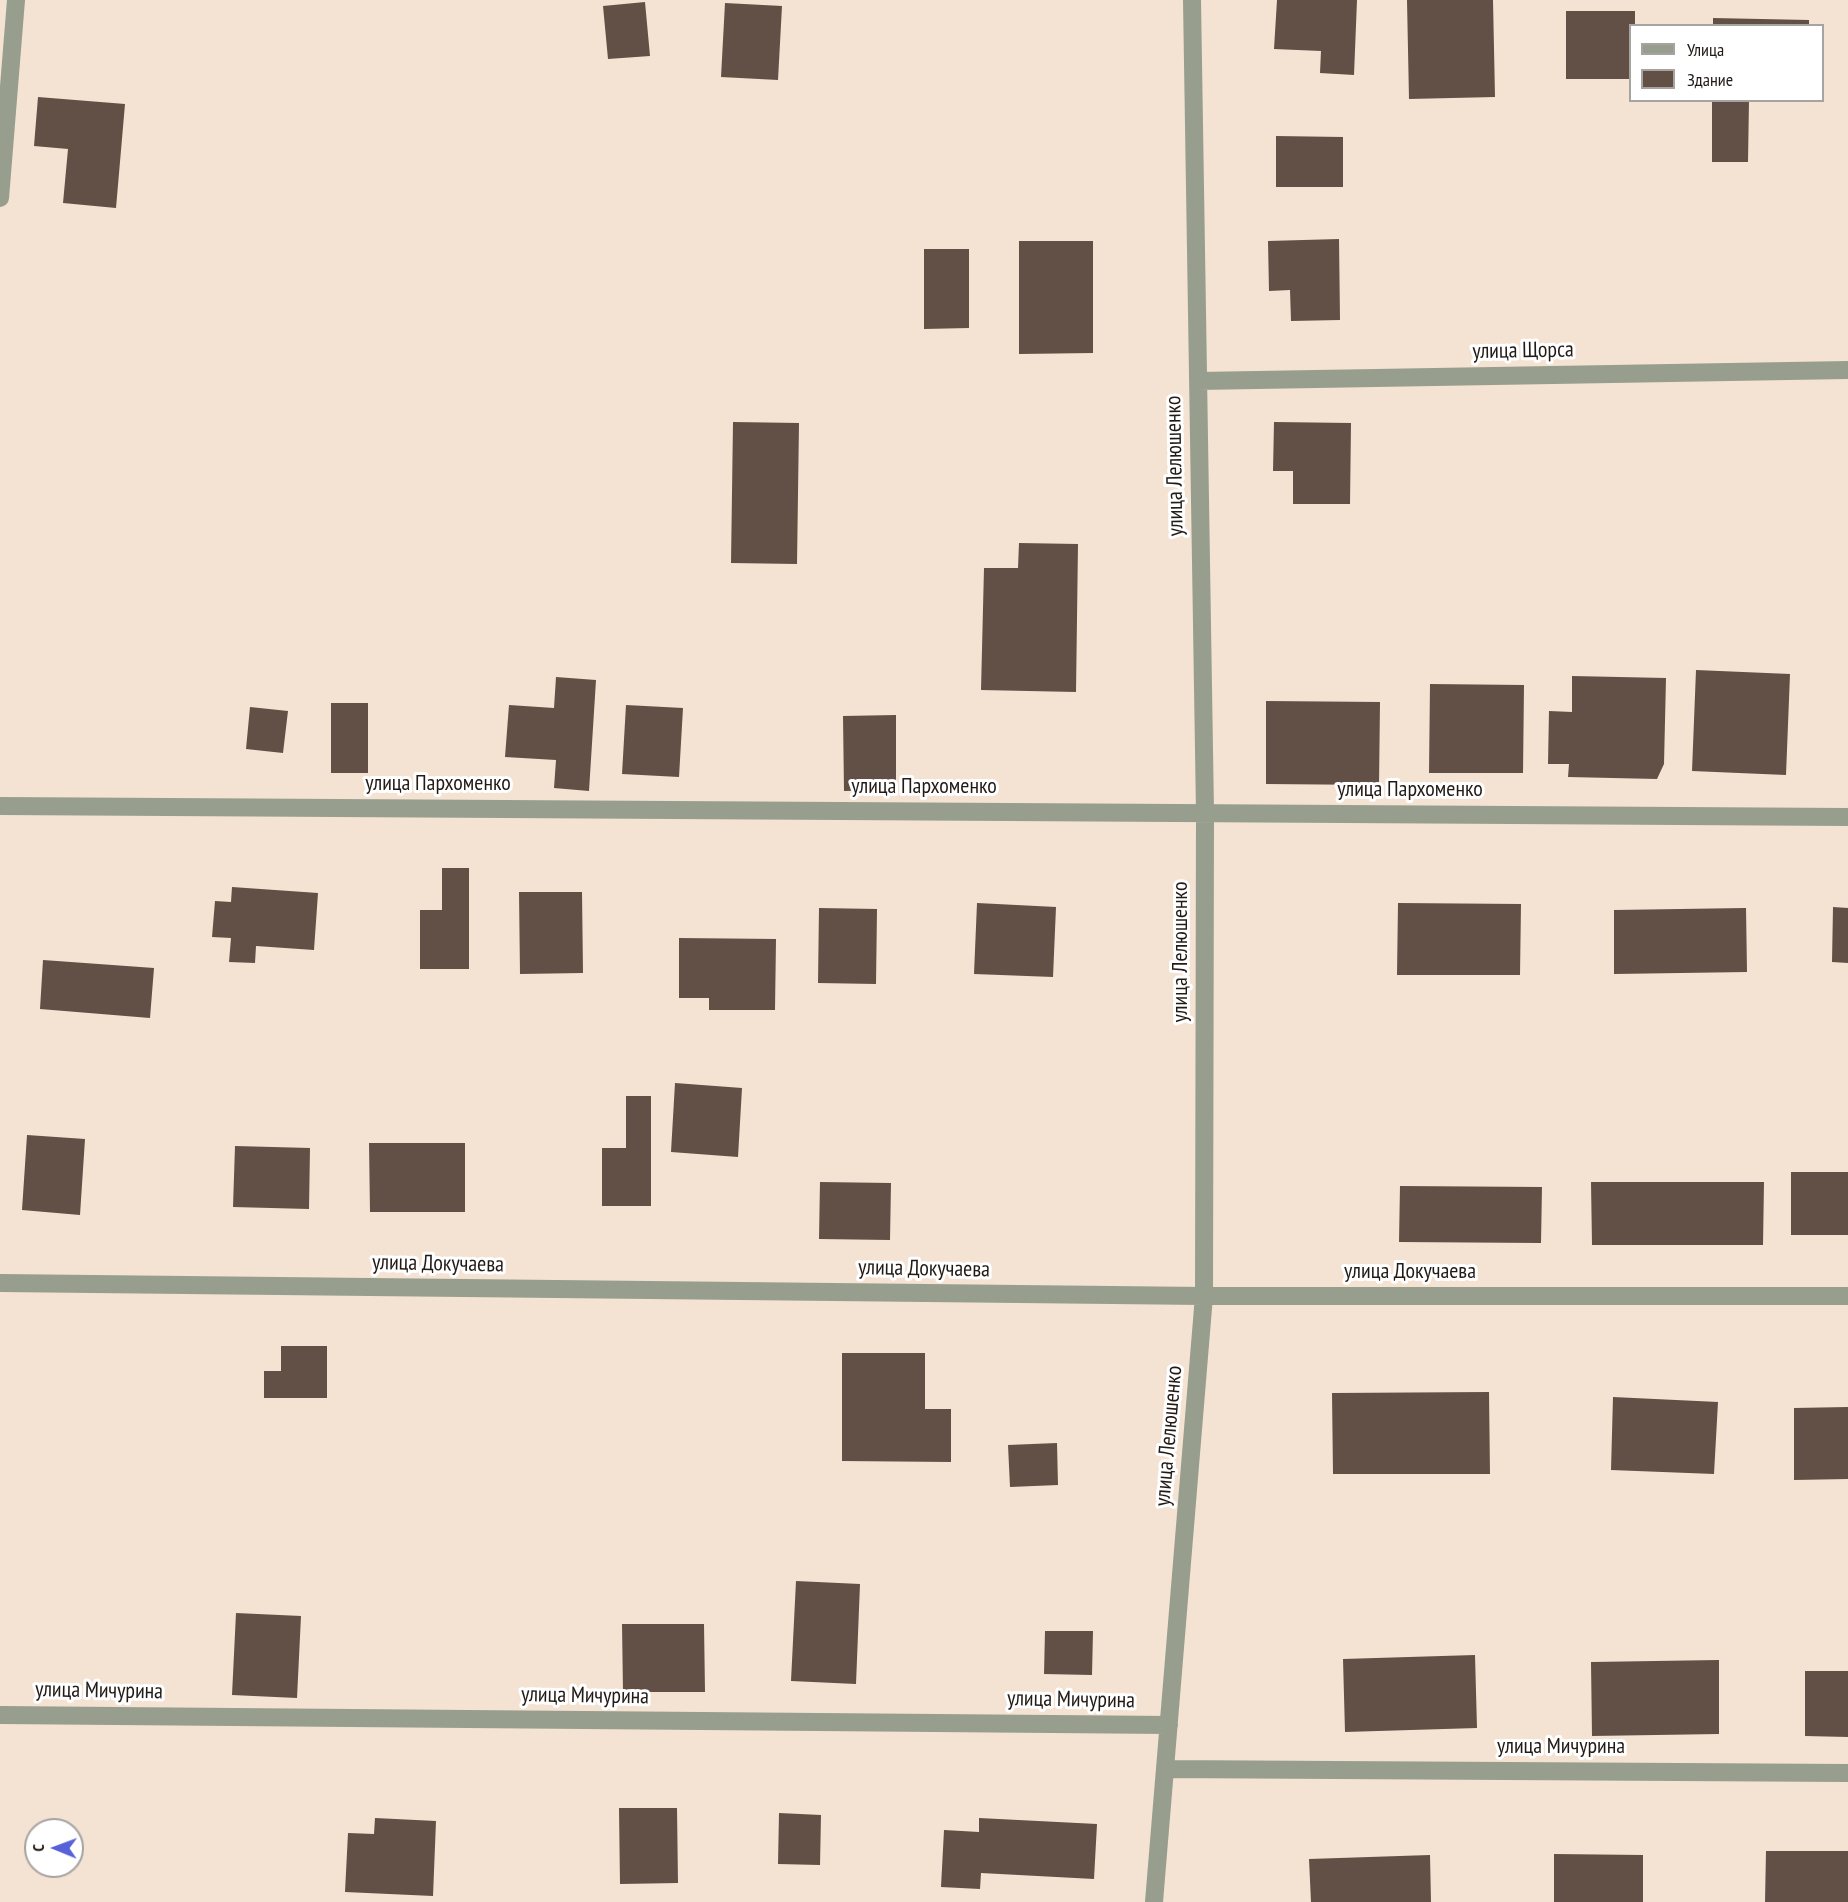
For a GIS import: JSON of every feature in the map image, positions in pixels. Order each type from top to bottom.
[{"type":"street","points":[[0,198],[16,0]]},
{"type":"street","name":"улица Лелюшенко","points":[[1154,1902],[1204,1296],[1205,812],[1192,0]]},
{"type":"street","name":"улица Щорса","points":[[1198,381],[1848,370]]},
{"type":"street","name":"улица Пархоменко","points":[[0,806],[1848,817]]},
{"type":"street","name":"улица Докучаева","points":[[0,1283],[1204,1296],[1848,1296]]},
{"type":"street","name":"улица Мичурина","points":[[0,1714],[1169,1725]]},
{"type":"street","name":"улица Мичурина","points":[[1165,1769],[1848,1773]]},
{"type":"building","points":[[1277,0],[1357,0],[1354,75],[1320,73],[1321,51],[1274,49]]},
{"type":"building","points":[[1407,0],[1493,0],[1495,97],[1409,99]]},
{"type":"building","points":[[645,2],[650,56],[608,59],[603,6]]},
{"type":"building","points":[[725,3],[782,6],[778,80],[721,77]]},
{"type":"building","points":[[1566,11],[1635,11],[1635,24],[1629,24],[1629,79],[1566,79]]},
{"type":"building","points":[[1713,18],[1809,20],[1809,24],[1713,24]]},
{"type":"building","points":[[38,97],[125,104],[116,208],[63,203],[68,149],[34,146]]},
{"type":"building","points":[[1712,102],[1749,102],[1748,162],[1712,162]]},
{"type":"building","points":[[1276,136],[1343,137],[1343,187],[1276,187]]},
{"type":"building","points":[[1339,239],[1340,320],[1291,321],[1290,290],[1269,291],[1268,241]]},
{"type":"building","points":[[1019,241],[1093,241],[1093,353],[1019,354]]},
{"type":"building","points":[[924,249],[969,249],[969,328],[924,329]]},
{"type":"building","points":[[733,422],[799,423],[797,564],[731,563]]},
{"type":"building","points":[[1274,422],[1351,423],[1350,504],[1293,504],[1293,471],[1273,471]]},
{"type":"building","points":[[1019,543],[1078,544],[1076,692],[981,690],[984,568],[1018,568]]},
{"type":"building","points":[[1696,670],[1790,674],[1786,775],[1692,771]]},
{"type":"building","points":[[1572,676],[1666,678],[1664,764],[1657,779],[1568,777],[1569,764],[1548,764],[1549,711],[1572,712]]},
{"type":"building","points":[[556,677],[596,680],[589,791],[554,788],[556,760],[505,757],[509,705],[554,708]]},
{"type":"building","points":[[1430,684],[1524,685],[1523,773],[1429,773]]},
{"type":"building","points":[[1266,701],[1380,702],[1379,785],[1266,784]]},
{"type":"building","points":[[331,703],[368,703],[368,773],[331,773]]},
{"type":"building","points":[[626,705],[683,708],[679,777],[622,774]]},
{"type":"building","points":[[250,707],[288,711],[283,753],[246,749]]},
{"type":"building","points":[[896,715],[896,790],[844,791],[843,716]]},
{"type":"building","points":[[442,868],[469,868],[469,969],[420,969],[420,910],[442,910]]},
{"type":"building","points":[[232,887],[318,893],[314,950],[256,946],[255,963],[229,962],[231,938],[212,937],[215,901],[231,902]]},
{"type":"building","points":[[519,892],[582,892],[583,973],[520,974]]},
{"type":"building","points":[[977,903],[1056,907],[1053,977],[974,974]]},
{"type":"building","points":[[1398,903],[1521,904],[1520,975],[1397,975]]},
{"type":"building","points":[[1833,907],[1848,908],[1848,963],[1832,962]]},
{"type":"building","points":[[819,908],[877,909],[876,984],[818,983]]},
{"type":"building","points":[[1746,908],[1747,972],[1614,974],[1614,910]]},
{"type":"building","points":[[679,938],[776,939],[775,1010],[709,1010],[709,998],[679,998]]},
{"type":"building","points":[[43,960],[154,968],[150,1018],[40,1009]]},
{"type":"building","points":[[675,1083],[742,1088],[738,1157],[671,1152]]},
{"type":"building","points":[[626,1096],[651,1096],[651,1206],[602,1206],[602,1148],[626,1148]]},
{"type":"building","points":[[27,1135],[85,1139],[80,1215],[22,1210]]},
{"type":"building","points":[[369,1143],[465,1143],[465,1212],[370,1212]]},
{"type":"building","points":[[235,1146],[310,1148],[309,1209],[233,1207]]},
{"type":"building","points":[[1791,1172],[1848,1172],[1848,1235],[1791,1235]]},
{"type":"building","points":[[820,1182],[891,1183],[890,1240],[819,1239]]},
{"type":"building","points":[[1591,1182],[1764,1182],[1763,1245],[1592,1245]]},
{"type":"building","points":[[1400,1186],[1542,1187],[1541,1243],[1399,1242]]},
{"type":"building","points":[[281,1346],[327,1346],[327,1398],[264,1398],[264,1371],[281,1371]]},
{"type":"building","points":[[842,1353],[925,1353],[925,1409],[951,1409],[951,1462],[842,1461]]},
{"type":"building","points":[[1489,1392],[1490,1474],[1333,1474],[1332,1393]]},
{"type":"building","points":[[1613,1397],[1718,1402],[1714,1474],[1611,1470]]},
{"type":"building","points":[[1848,1407],[1848,1479],[1794,1480],[1794,1408]]},
{"type":"building","points":[[1057,1443],[1058,1485],[1010,1487],[1008,1445]]},
{"type":"building","points":[[796,1581],[860,1584],[856,1684],[791,1681]]},
{"type":"building","points":[[236,1613],[301,1616],[297,1698],[232,1695]]},
{"type":"building","points":[[622,1624],[704,1624],[705,1692],[623,1692]]},
{"type":"building","points":[[1045,1631],[1093,1631],[1092,1675],[1044,1674]]},
{"type":"building","points":[[1475,1655],[1477,1728],[1345,1732],[1343,1659]]},
{"type":"building","points":[[1719,1660],[1719,1734],[1592,1736],[1591,1662]]},
{"type":"building","points":[[1805,1671],[1848,1671],[1848,1737],[1805,1736]]},
{"type":"building","points":[[619,1808],[677,1808],[678,1883],[620,1884]]},
{"type":"building","points":[[779,1813],[821,1815],[820,1865],[778,1864]]},
{"type":"building","points":[[375,1818],[436,1821],[433,1896],[345,1892],[348,1833],[374,1834]]},
{"type":"building","points":[[979,1818],[1097,1824],[1094,1879],[981,1873],[980,1889],[941,1887],[944,1830],[979,1832]]},
{"type":"building","points":[[1766,1851],[1848,1851],[1848,1902],[1765,1902]]},
{"type":"building","points":[[1554,1854],[1643,1855],[1643,1902],[1554,1902]]},
{"type":"building","points":[[1430,1855],[1431,1902],[1311,1902],[1309,1859]]}]
